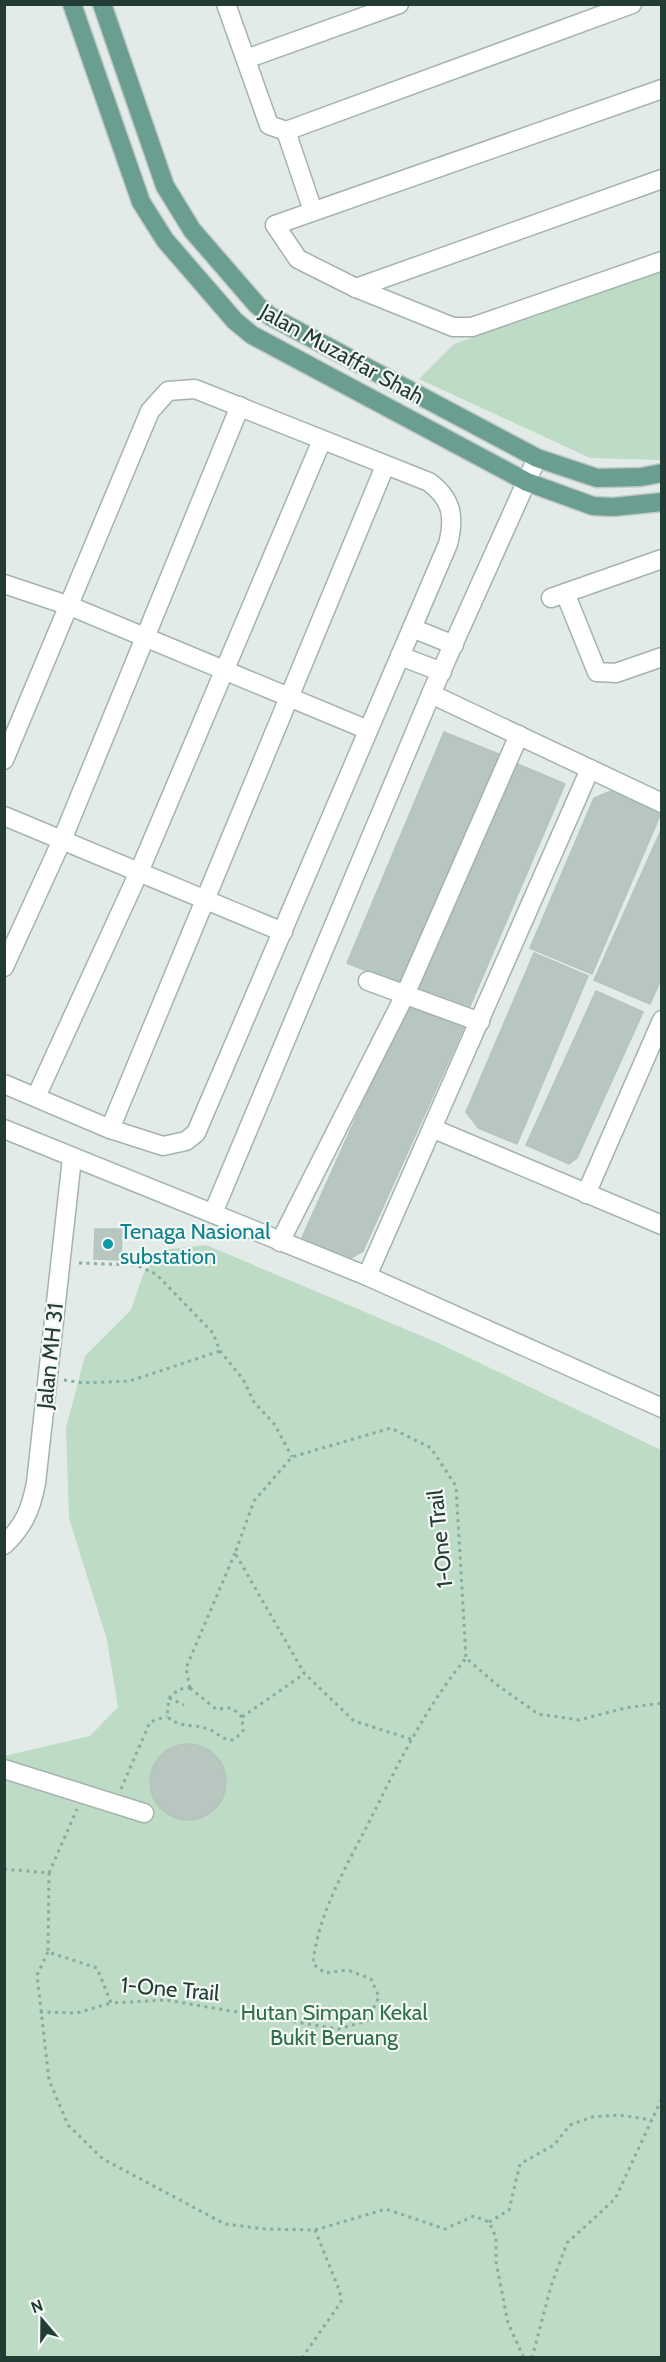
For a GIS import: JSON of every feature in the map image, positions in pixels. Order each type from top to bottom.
[{"type":"main road","name":"Jalan Muzaffar Shah","points":[[72,4],[141,202],[165,240],[235,321],[252,335],[527,482],[593,506],[613,507],[662,502]]},
{"type":"main road","name":"Jalan Muzaffar Shah","points":[[102,4],[165,186],[192,230],[257,305],[270,316],[537,458],[597,478],[641,477],[662,473]]},
{"type":"street","points":[[226,4],[269,125],[286,131],[632,4]]},
{"type":"street","points":[[246,59],[399,4]]},
{"type":"street","points":[[662,89],[275,225],[298,259],[356,288],[453,327],[472,327],[662,261]]},
{"type":"street","points":[[286,131],[313,212]]},
{"type":"street","points":[[356,288],[662,178]]},
{"type":"street","points":[[4,760],[157,401],[168,391],[188,389],[240,406],[429,482],[440,490],[453,513],[448,544],[196,1133],[186,1141],[163,1146],[110,1129],[4,1083]]},
{"type":"street","points":[[4,967],[62,840],[240,406]]},
{"type":"street","points":[[36,1097],[139,872],[322,440]]},
{"type":"street","points":[[213,1213],[432,694],[537,458]]},
{"type":"street","points":[[110,1129],[386,466]]},
{"type":"street","points":[[662,560],[558,596],[597,672],[616,674],[662,657]]},
{"type":"street","points":[[4,584],[70,606],[224,672],[369,730]]},
{"type":"street","points":[[412,628],[454,645]]},
{"type":"street","points":[[400,656],[442,672]]},
{"type":"street","points":[[432,694],[662,803]]},
{"type":"street","points":[[280,1242],[405,995],[519,735]]},
{"type":"street","points":[[367,1276],[434,1129],[590,769]]},
{"type":"street","points":[[4,816],[283,932]]},
{"type":"street","points":[[368,981],[480,1022]]},
{"type":"street","points":[[586,1194],[662,1020]]},
{"type":"street","points":[[4,1129],[367,1276],[662,1408]]},
{"type":"street","points":[[434,1129],[662,1225]]},
{"type":"street","name":"Jalan MH 31","points":[[4,1545],[21,1528],[31,1508],[36,1483],[72,1158]]},
{"type":"street","points":[[4,1769],[144,1813]]},
{"type":"path","points":[[59,1263],[136,1265],[156,1274],[213,1333],[220,1351],[243,1379],[254,1402],[275,1425],[292,1457],[254,1501],[235,1554],[186,1668],[190,1688],[216,1709],[232,1708],[242,1718],[243,1731],[234,1740],[220,1739],[209,1729],[176,1724],[167,1716]]},
{"type":"path","points":[[48,1378],[83,1383],[130,1381],[220,1351]]},
{"type":"path","name":"1-One Trail","points":[[48,1952],[97,1968],[111,2003],[166,2000],[338,2029],[367,2020],[379,1997],[371,1979],[348,1970],[325,1973],[313,1964],[315,1941],[348,1863],[411,1739],[445,1683],[466,1658],[456,1486],[431,1448],[390,1428],[292,1457]]},
{"type":"path","points":[[235,1554],[304,1673],[354,1721],[411,1739]]},
{"type":"path","points":[[466,1658],[496,1684],[538,1714],[579,1720],[625,1708],[662,1703]]},
{"type":"path","points":[[242,1718],[304,1673]]},
{"type":"path","points":[[167,1716],[169,1698],[179,1689],[190,1688]]},
{"type":"path","points":[[169,1698],[184,1705]]},
{"type":"path","points":[[115,1803],[150,1722],[167,1716]]},
{"type":"path","points":[[84,1794],[49,1874],[48,1952],[37,1976],[49,2080],[68,2125],[103,2159],[225,2224],[266,2229],[315,2230],[386,2209],[446,2229],[474,2216],[489,2222],[496,2237],[495,2262],[508,2322],[524,2358]]},
{"type":"path","points":[[4,1869],[49,1874]]},
{"type":"path","points":[[40,2012],[77,2013],[111,2003]]},
{"type":"path","points":[[532,2358],[551,2286],[567,2243],[615,2199],[662,2098]]},
{"type":"path","points":[[489,2222],[509,2210],[520,2164],[554,2145],[570,2125],[592,2117],[619,2115],[653,2120]]},
{"type":"path","points":[[302,2358],[341,2302],[340,2292],[315,2230]]},
{"type":"green space","points":[[661,271],[661,460],[590,458],[419,379],[454,344]]},
{"type":"green space","name":"Hutan Simpan Kekal Bukit Beruang","points":[[206,1245],[436,1342],[661,1450],[661,2357],[5,2357],[4,1756],[90,1736],[118,1707],[107,1640],[69,1518],[66,1428],[85,1356],[131,1310],[143,1274],[162,1250]]},
{"type":"building","points":[[444,732],[506,757],[408,988],[347,963]]},
{"type":"building","points":[[513,762],[565,784],[468,1011],[416,989]]},
{"type":"building","points":[[613,790],[662,811],[592,974],[530,948],[594,798]]},
{"type":"building","points":[[662,828],[662,977],[650,1004],[594,980]]},
{"type":"building","points":[[534,953],[588,976],[517,1144],[478,1128],[466,1112]]},
{"type":"building","points":[[596,991],[643,1012],[577,1158],[569,1164],[526,1145]]},
{"type":"building","points":[[409,1000],[465,1025],[363,1251],[345,1262],[300,1242]]},
{"type":"building","name":"Tenaga Nasional substation","points":[[95,1229],[122,1229],[121,1260],[94,1259]]},
{"type":"building","points":[[188,1744],[203,1747],[215,1755],[223,1767],[226,1782],[223,1797],[215,1809],[203,1817],[188,1820],[173,1817],[161,1809],[153,1797],[150,1782],[153,1767],[161,1755],[173,1747]]},
{"type":"place","name":"Tenaga Nasional substation","points":[[108,1244]]}]
